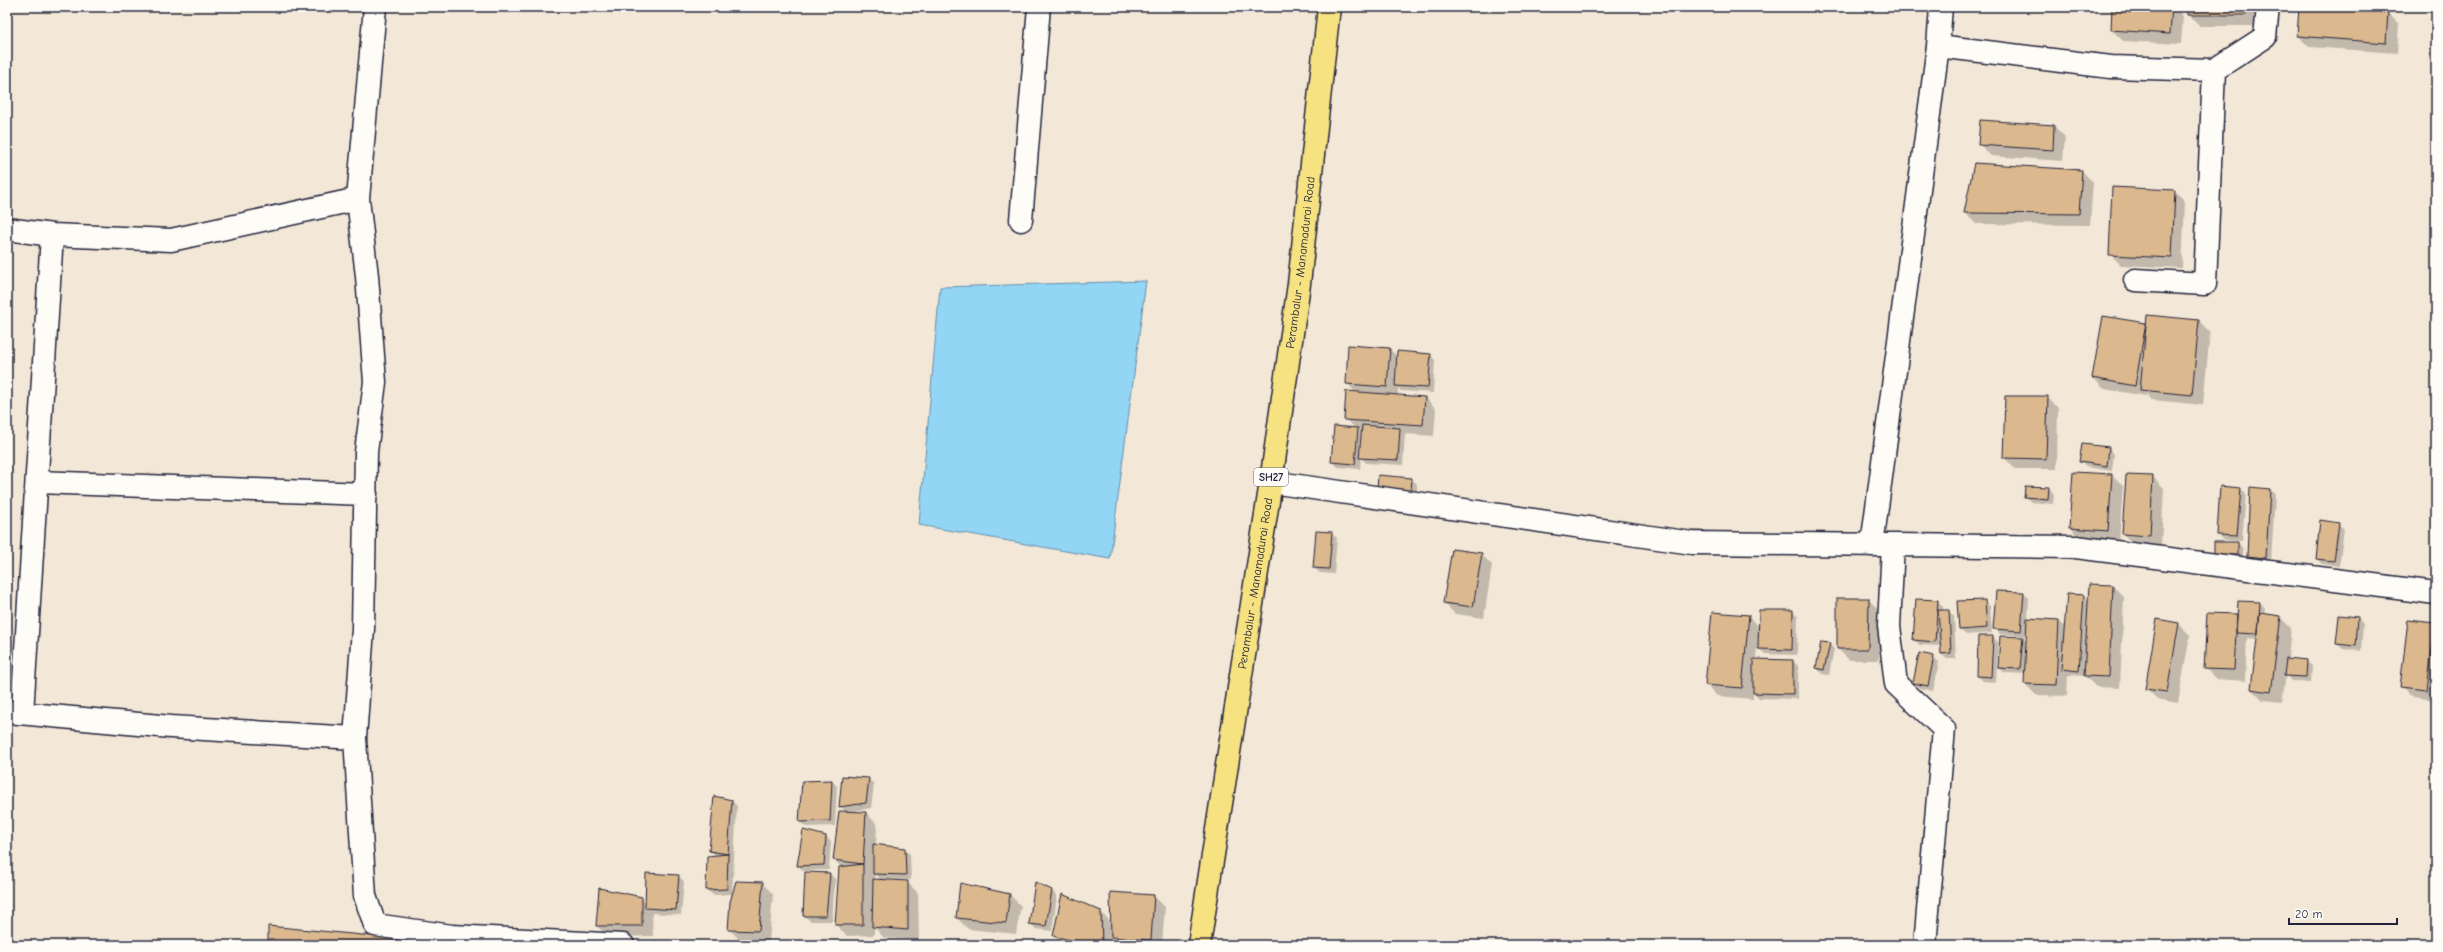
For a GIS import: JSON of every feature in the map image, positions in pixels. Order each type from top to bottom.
[{"type":"main road","name":"Perambalur - Manamadurai Road","points":[[1199,945],[1271,482],[1299,284],[1329,7]]},
{"type":"street","points":[[375,7],[358,199],[367,276],[375,382],[366,452],[363,629],[355,738],[366,896],[375,925],[452,936],[624,945]]},
{"type":"street","points":[[1021,220],[1039,7]]},
{"type":"street","points":[[1926,945],[1944,729],[1896,684],[1889,626],[1883,545],[1942,7]]},
{"type":"street","points":[[1938,46],[2111,67],[2214,70],[2265,37],[2268,7]]},
{"type":"street","points":[[2135,280],[2205,284],[2214,70]]},
{"type":"street","points":[[7,229],[52,235],[171,240],[358,199]]},
{"type":"street","points":[[52,235],[37,482],[14,712],[171,728],[355,738]]},
{"type":"street","points":[[37,482],[366,494]]},
{"type":"street","points":[[1271,482],[1692,543],[2076,547],[2436,593]]},
{"type":"water","points":[[1146,281],[1110,559],[919,525],[940,287]]},
{"type":"building","points":[[2112,7],[2172,7],[2170,34],[2111,30]]},
{"type":"building","points":[[2187,7],[2246,7],[2246,15],[2187,15]]},
{"type":"building","points":[[2299,7],[2388,12],[2386,43],[2297,36]]},
{"type":"building","points":[[1980,120],[2054,125],[2053,150],[1978,145]]},
{"type":"building","points":[[1974,163],[2082,170],[2079,214],[1964,213]]},
{"type":"building","points":[[2112,187],[2175,190],[2172,258],[2109,255]]},
{"type":"building","points":[[2147,315],[2199,320],[2192,395],[2140,390]]},
{"type":"building","points":[[2103,316],[2146,323],[2135,386],[2092,378]]},
{"type":"building","points":[[1348,345],[1390,348],[1387,387],[1346,384]]},
{"type":"building","points":[[1397,351],[1431,354],[1428,388],[1395,386]]},
{"type":"building","points":[[1346,391],[1425,397],[1423,425],[1344,420]]},
{"type":"building","points":[[2005,396],[2048,396],[2046,459],[2003,458]]},
{"type":"building","points":[[1362,425],[1400,428],[1398,460],[1359,458]]},
{"type":"building","points":[[1334,426],[1358,428],[1355,464],[1331,462]]},
{"type":"building","points":[[2082,444],[2109,447],[2107,466],[2079,462]]},
{"type":"building","points":[[2073,472],[2112,474],[2108,531],[2069,528]]},
{"type":"building","points":[[1378,475],[1412,478],[1411,491],[1377,489]]},
{"type":"building","points":[[2126,475],[2153,476],[2150,536],[2122,534]]},
{"type":"building","points":[[2025,486],[2049,487],[2048,499],[2024,497]]},
{"type":"building","points":[[2220,486],[2241,488],[2237,536],[2217,535]]},
{"type":"building","points":[[2250,487],[2270,489],[2266,558],[2247,556]]},
{"type":"building","points":[[2320,520],[2339,523],[2334,561],[2316,559]]},
{"type":"building","points":[[1316,531],[1332,532],[1329,569],[1313,568]]},
{"type":"building","points":[[2214,542],[2238,542],[2238,555],[2214,555]]},
{"type":"building","points":[[1452,549],[1482,553],[1473,607],[1443,603]]},
{"type":"building","points":[[2089,584],[2113,585],[2109,677],[2084,676]]},
{"type":"building","points":[[1996,591],[2024,592],[2021,631],[1993,629]]},
{"type":"building","points":[[2067,594],[2084,595],[2079,671],[2061,669]]},
{"type":"building","points":[[1837,598],[1869,598],[1868,649],[1837,649]]},
{"type":"building","points":[[1916,599],[1938,600],[1935,642],[1913,640]]},
{"type":"building","points":[[1985,600],[1987,628],[1959,630],[1957,601]]},
{"type":"building","points":[[2238,601],[2260,602],[2258,634],[2236,633]]},
{"type":"building","points":[[1759,610],[1793,610],[1792,650],[1758,649]]},
{"type":"building","points":[[1938,610],[1949,610],[1951,653],[1941,654]]},
{"type":"building","points":[[1712,612],[1749,615],[1742,688],[1705,685]]},
{"type":"building","points":[[2207,613],[2237,614],[2234,670],[2204,669]]},
{"type":"building","points":[[2260,613],[2281,616],[2271,692],[2251,689]]},
{"type":"building","points":[[2339,615],[2358,617],[2356,646],[2336,644]]},
{"type":"building","points":[[2027,618],[2059,620],[2056,685],[2024,684]]},
{"type":"building","points":[[2157,619],[2179,623],[2167,692],[2145,689]]},
{"type":"building","points":[[2408,620],[2435,623],[2427,690],[2400,687]]},
{"type":"building","points":[[1978,636],[1993,636],[1991,677],[1977,676]]},
{"type":"building","points":[[2000,636],[2023,637],[2020,669],[1998,668]]},
{"type":"building","points":[[1821,642],[1830,643],[1824,670],[1816,668]]},
{"type":"building","points":[[1919,653],[1934,656],[1928,686],[1913,683]]},
{"type":"building","points":[[2286,658],[2307,660],[2306,677],[2284,676]]},
{"type":"building","points":[[1753,659],[1793,660],[1793,694],[1753,693]]},
{"type":"building","points":[[842,776],[869,778],[866,803],[839,807]]},
{"type":"building","points":[[832,780],[830,821],[799,822],[802,781]]},
{"type":"building","points":[[714,796],[732,800],[728,854],[709,851]]},
{"type":"building","points":[[839,811],[866,812],[863,864],[833,860]]},
{"type":"building","points":[[803,830],[826,836],[824,865],[797,866]]},
{"type":"building","points":[[873,844],[905,848],[906,875],[873,874]]},
{"type":"building","points":[[728,854],[727,889],[706,890],[707,856]]},
{"type":"building","points":[[863,864],[863,925],[835,925],[839,867]]},
{"type":"building","points":[[805,872],[830,873],[826,916],[803,916]]},
{"type":"building","points":[[646,873],[679,875],[676,910],[645,908]]},
{"type":"building","points":[[873,879],[908,881],[908,930],[872,927]]},
{"type":"building","points":[[736,881],[763,882],[759,931],[728,930],[730,902]]},
{"type":"building","points":[[1035,882],[1052,890],[1046,926],[1029,924]]},
{"type":"building","points":[[960,883],[1010,894],[1006,923],[956,918]]},
{"type":"building","points":[[599,888],[642,897],[642,926],[596,926]]},
{"type":"building","points":[[1110,892],[1154,895],[1151,940],[1111,937]]},
{"type":"building","points":[[1062,894],[1101,911],[1102,945],[1091,945],[1053,936]]},
{"type":"building","points":[[268,926],[467,945],[268,945]]}]
